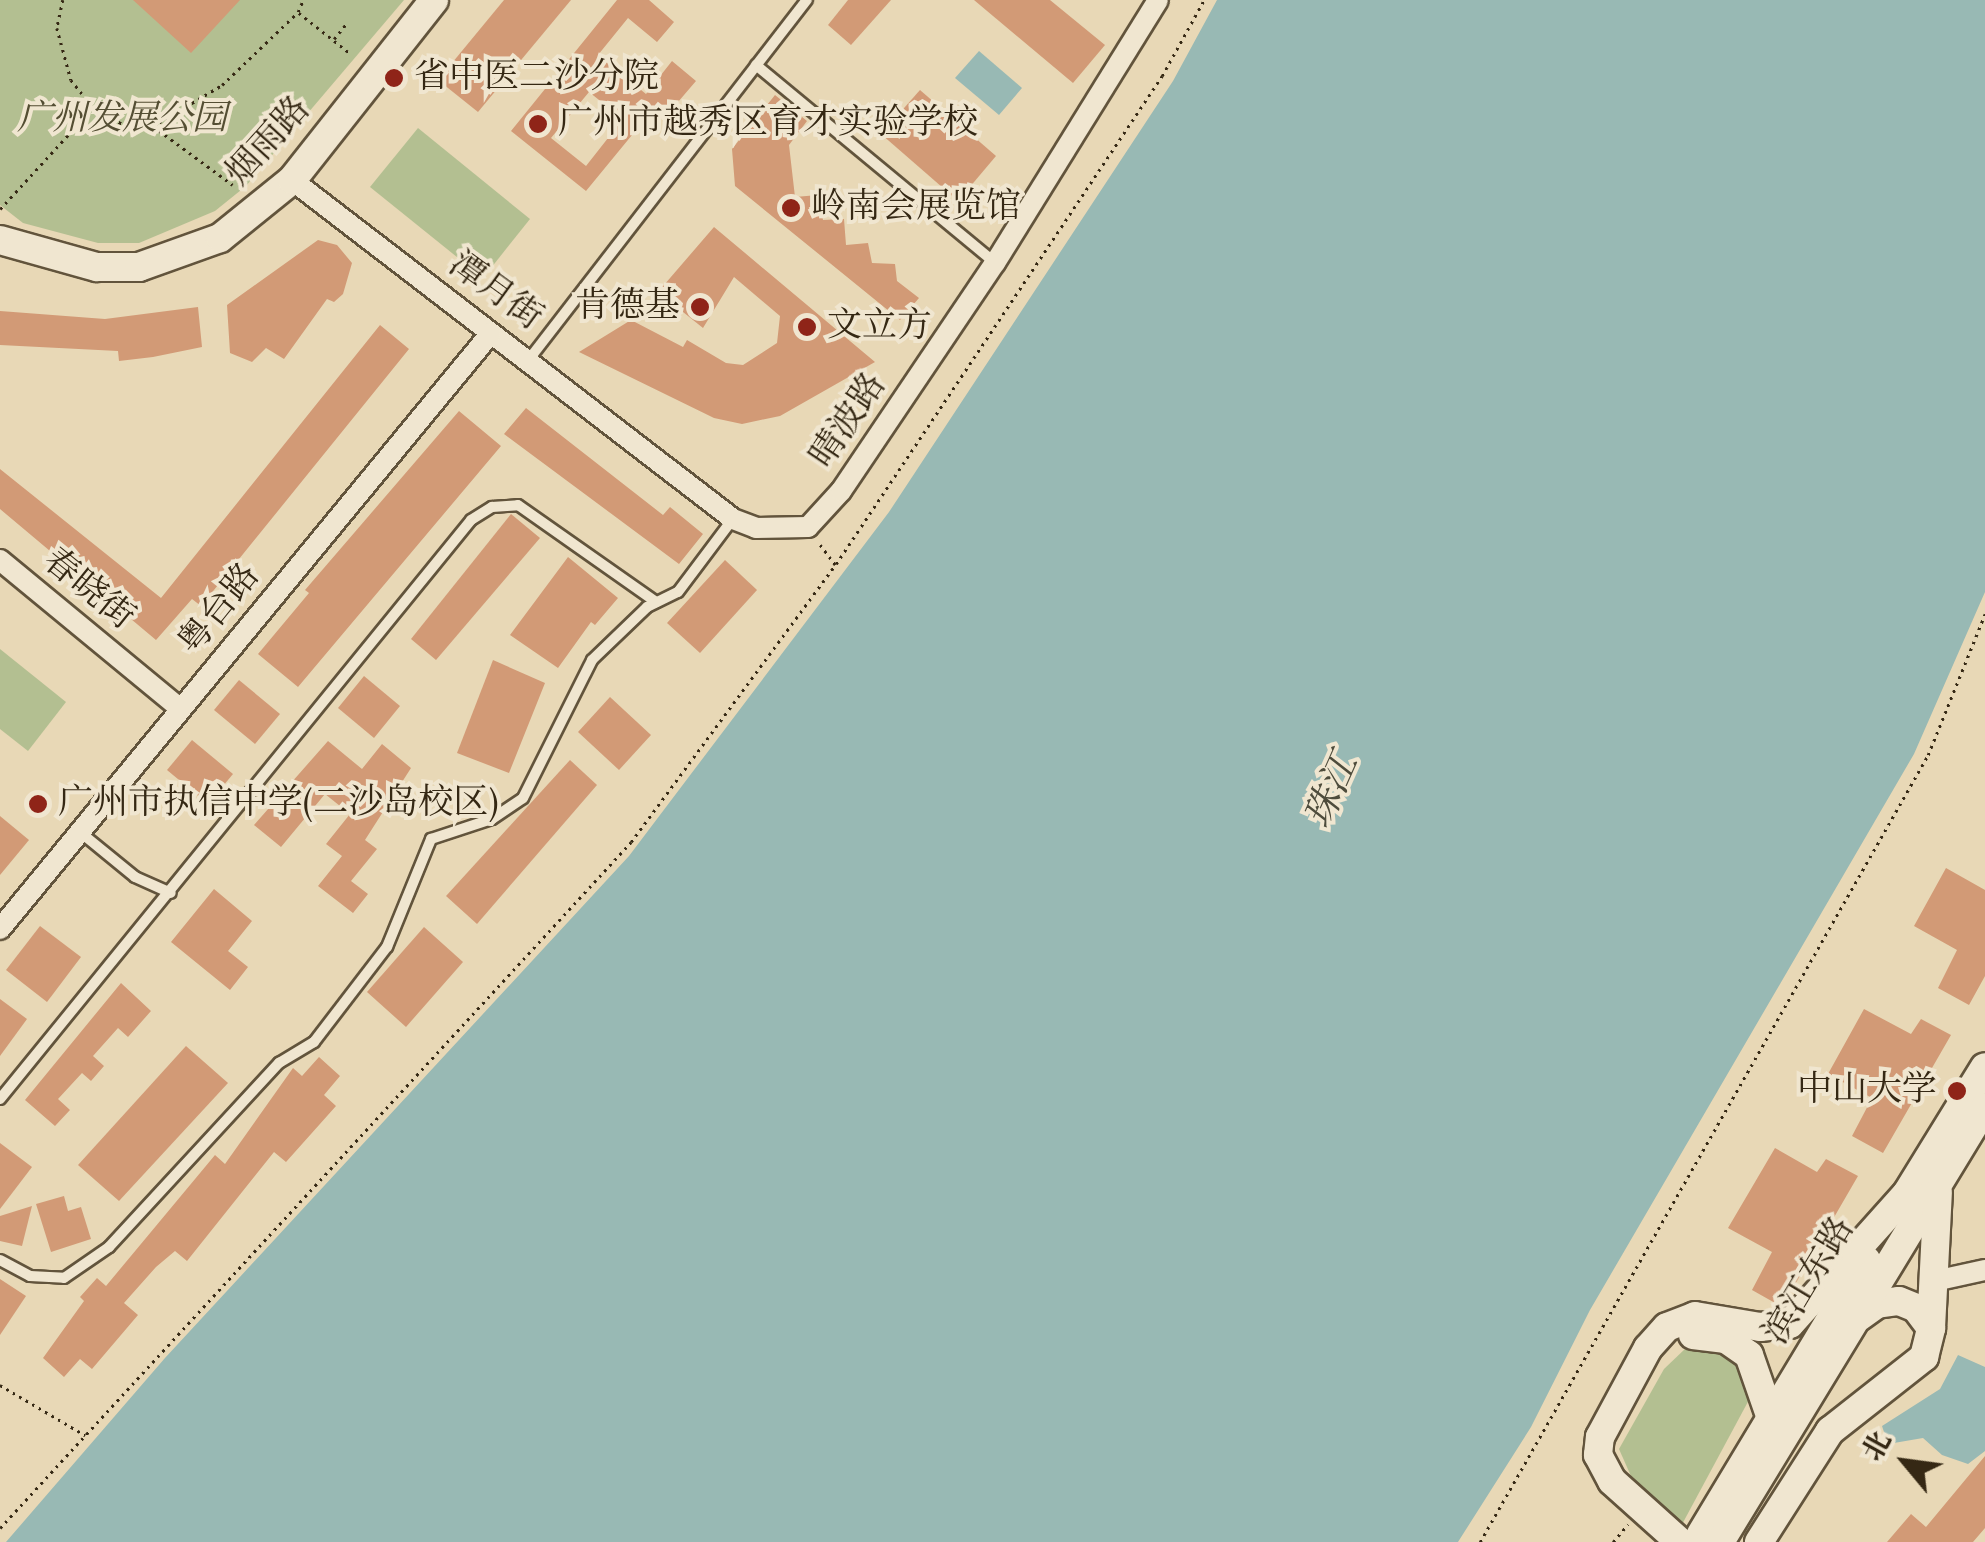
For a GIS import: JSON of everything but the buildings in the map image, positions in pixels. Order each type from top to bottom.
[{"type":"main road","name":"烟雨路","points":[[0,240],[65,262],[139,266],[220,238],[292,180],[434,0]]},
{"type":"main road","name":"滨江东路","points":[[1700,1539],[1985,1067]]},
{"type":"main road","name":"滨江东路","points":[[1700,1539],[1855,1320],[1985,1106]]},
{"type":"main road","points":[[1759,1542],[1830,1430],[1924,1356],[1931,1328],[1930,1282],[1939,1181]]},
{"type":"main road","points":[[1700,1539],[1632,1509],[1605,1472],[1598,1447],[1654,1339],[1695,1316],[1760,1328],[1790,1324],[1907,1193]]},
{"type":"main road","points":[[1855,1320],[1877,1304],[1899,1300],[1931,1328]]},
{"type":"main road","points":[[1632,1509],[1614,1473],[1611,1451],[1674,1344],[1700,1334],[1742,1348],[1757,1372],[1771,1418]]},
{"type":"street","name":"晴波路","points":[[808,527],[842,492],[995,263],[1158,0]]},
{"type":"street","name":"潭月街","points":[[292,180],[491,333],[530,358],[733,519],[756,528],[808,527]]},
{"type":"street","name":"粤台路","points":[[0,929],[491,333]]},
{"type":"street","name":"春晓街","points":[[0,560],[181,709]]},
{"type":"street","points":[[1930,1282],[1985,1270]]},
{"type":"lane","points":[[530,358],[807,0]]},
{"type":"lane","points":[[756,65],[995,263]]},
{"type":"lane","points":[[0,1099],[471,520],[492,507],[518,505],[656,602]]},
{"type":"lane","points":[[0,1260],[30,1276],[64,1278],[109,1247],[279,1063],[314,1042],[387,948],[431,840],[492,819],[523,798],[592,660],[656,602],[678,592],[733,519]]},
{"type":"lane","points":[[80,832],[135,877],[171,893]]},
{"type":"path","points":[[64,0],[57,28],[71,80],[93,108],[128,128],[153,126],[222,85],[298,12],[302,0]]},
{"type":"path","points":[[0,1528],[631,842],[835,565],[1162,76],[1204,0]]},
{"type":"path","points":[[298,12],[351,54]]},
{"type":"path","points":[[333,40],[348,22]]},
{"type":"path","points":[[0,209],[93,108]]},
{"type":"path","points":[[153,126],[233,185]]},
{"type":"path","points":[[808,527],[835,565]]},
{"type":"path","points":[[1480,1542],[1928,754],[1985,614]]},
{"type":"path","points":[[0,1385],[87,1436]]},
{"type":"path","points":[[1612,1542],[1632,1509]]},
{"type":"green space","name":"广州发展公园","points":[[0,0],[404,0],[246,186],[215,211],[139,243],[98,243],[23,223],[0,205]]},
{"type":"green space","points":[[418,128],[530,219],[483,278],[370,187]]},
{"type":"green space","points":[[0,649],[66,702],[28,751],[0,729]]},
{"type":"green space","points":[[1687,1347],[1742,1358],[1750,1398],[1679,1530],[1638,1492],[1619,1449],[1664,1369]]},
{"type":"water","name":"珠江","points":[[1217,0],[1985,0],[1985,592],[1914,754],[1590,1310],[1531,1427],[1458,1542],[6,1542],[165,1358],[629,856],[889,512],[1173,81]]},
{"type":"water","points":[[979,51],[1022,88],[999,115],[955,78]]},
{"type":"water","points":[[1958,1355],[1985,1367],[1985,1451],[1968,1464],[1942,1455],[1923,1438],[1888,1444],[1882,1426],[1940,1389]]},
{"type":"place","name":"省中医二沙分院","points":[[394,78]]},
{"type":"place","name":"广州市越秀区育才实验学校","points":[[538,124]]},
{"type":"place","name":"岭南会展览馆","points":[[791,208]]},
{"type":"place","name":"肯德基","points":[[700,307]]},
{"type":"place","name":"文立方","points":[[807,327]]},
{"type":"place","name":"广州市执信中学(二沙岛校区)","points":[[38,804]]},
{"type":"place","name":"中山大学","points":[[1957,1091]]}]
